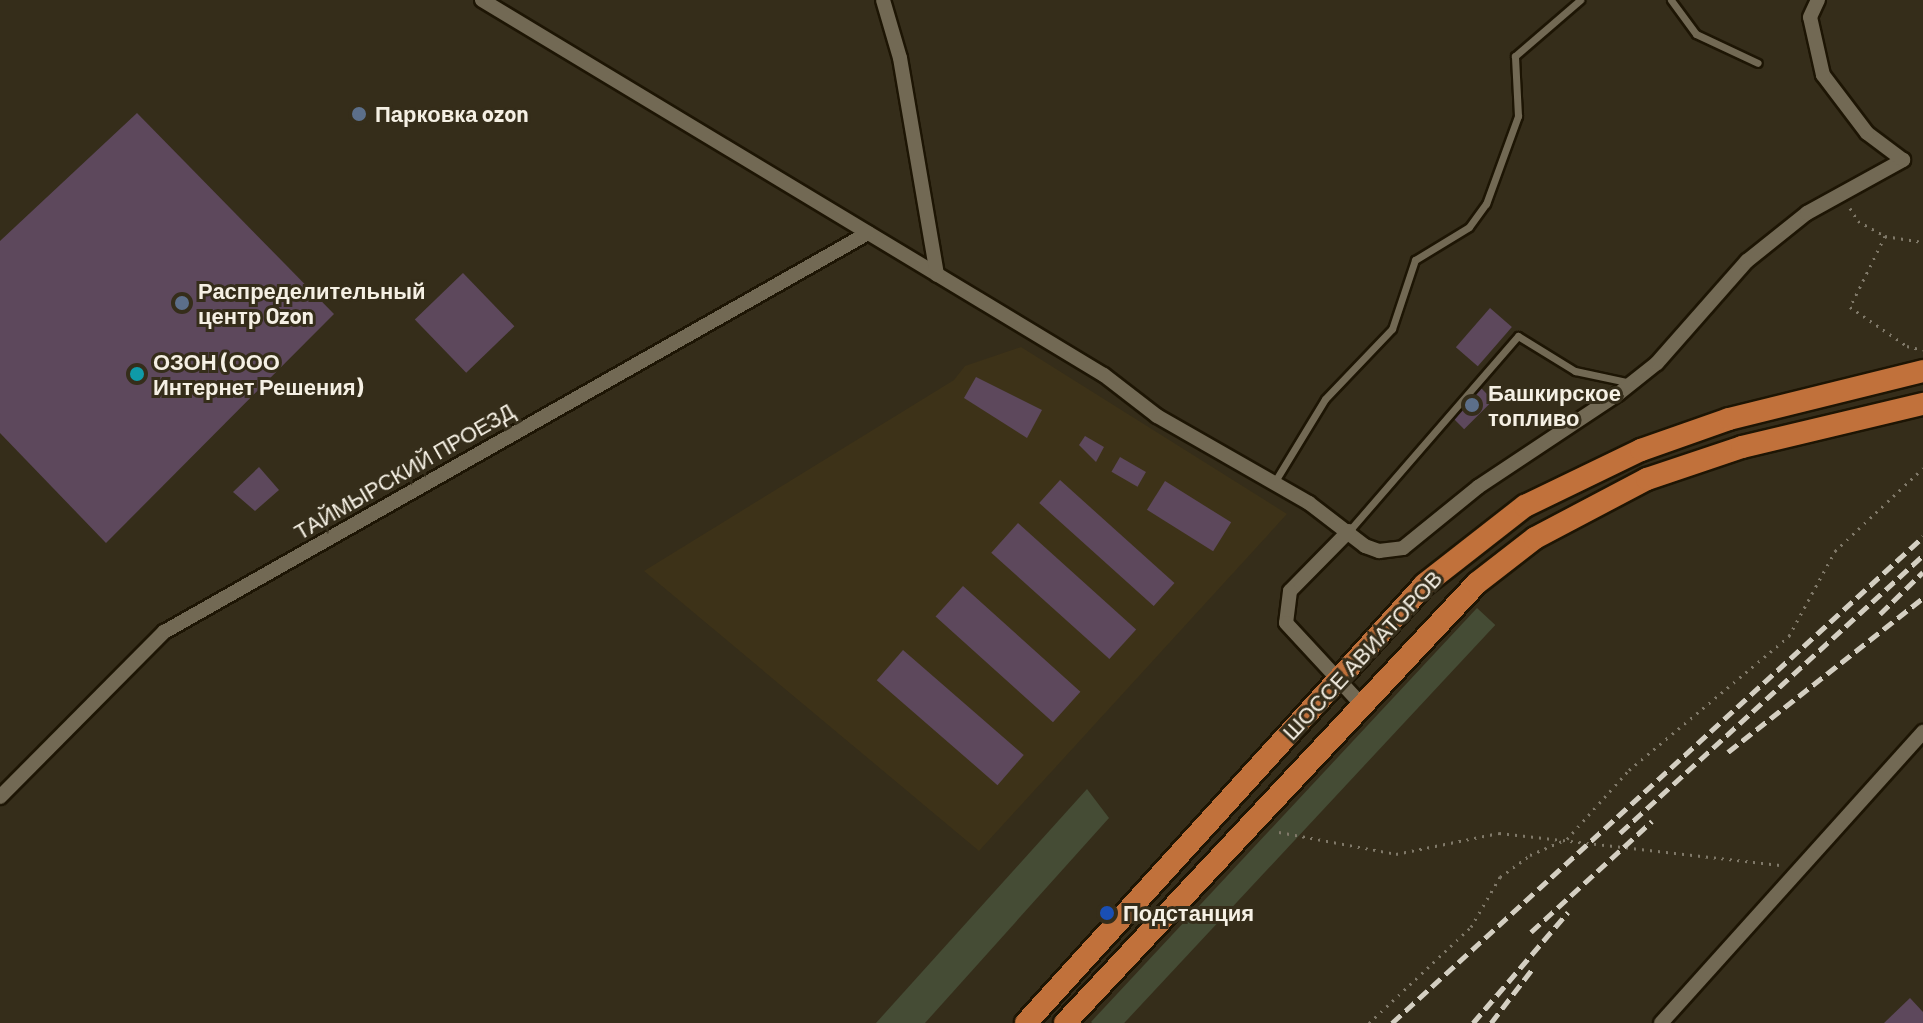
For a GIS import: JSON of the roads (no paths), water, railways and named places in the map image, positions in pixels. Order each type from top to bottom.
[{"type":"main road","name":"ШОССЕ АВИАТОРОВ","points":[[1026,1023],[1425,584],[1525,506],[1641,450],[1729,419],[1923,371]]},
{"type":"main road","name":"ШОССЕ АВИАТОРОВ","points":[[1065,1023],[1477,583],[1535,538],[1647,479],[1742,447],[1923,404]]},
{"type":"street","points":[[482,0],[1104,375],[1157,416],[1349,531],[1365,546],[1403,548],[1478,487],[1657,363],[1747,261],[1807,213],[1903,160],[1867,133],[1823,75],[1810,17],[1818,0]]},
{"type":"street","points":[[883,0],[900,58],[937,275]]},
{"type":"street","name":"ТАЙМЫРСКИЙ ПРОЕЗД","points":[[0,797],[164,632],[868,233]]},
{"type":"street","points":[[1349,531],[1303,575],[1287,605],[1286,623],[1297,639],[1361,704]]},
{"type":"street","points":[[1661,1023],[1923,732]]},
{"type":"lane","points":[[1277,478],[1325,399],[1392,329],[1415,260],[1469,227],[1486,204],[1518,116],[1515,56],[1580,0]]},
{"type":"lane","points":[[1671,0],[1696,34],[1758,63]]},
{"type":"lane","points":[[1349,531],[1518,336],[1575,371],[1632,383]]},
{"type":"railway","points":[[1392,1023],[1923,537]]},
{"type":"railway","points":[[1620,833],[1923,555]]},
{"type":"railway","points":[[1880,614],[1923,572]]},
{"type":"railway","points":[[1728,752],[1923,598]]},
{"type":"railway","points":[[1531,932],[1652,821]]},
{"type":"railway","points":[[1473,1023],[1568,912]]},
{"type":"railway","points":[[1491,1023],[1533,968]]},
{"type":"place","name":"Парковка ozon","points":[[359,114]]},
{"type":"place","name":"Распределительный центр Ozon","points":[[182,303]]},
{"type":"place","name":"ОЗОН (ООО Интернет Решения)","points":[[137,374]]},
{"type":"place","name":"Башкирское топливо","points":[[1472,405]]},
{"type":"place","name":"Подстанция","points":[[1107,913]]}]
